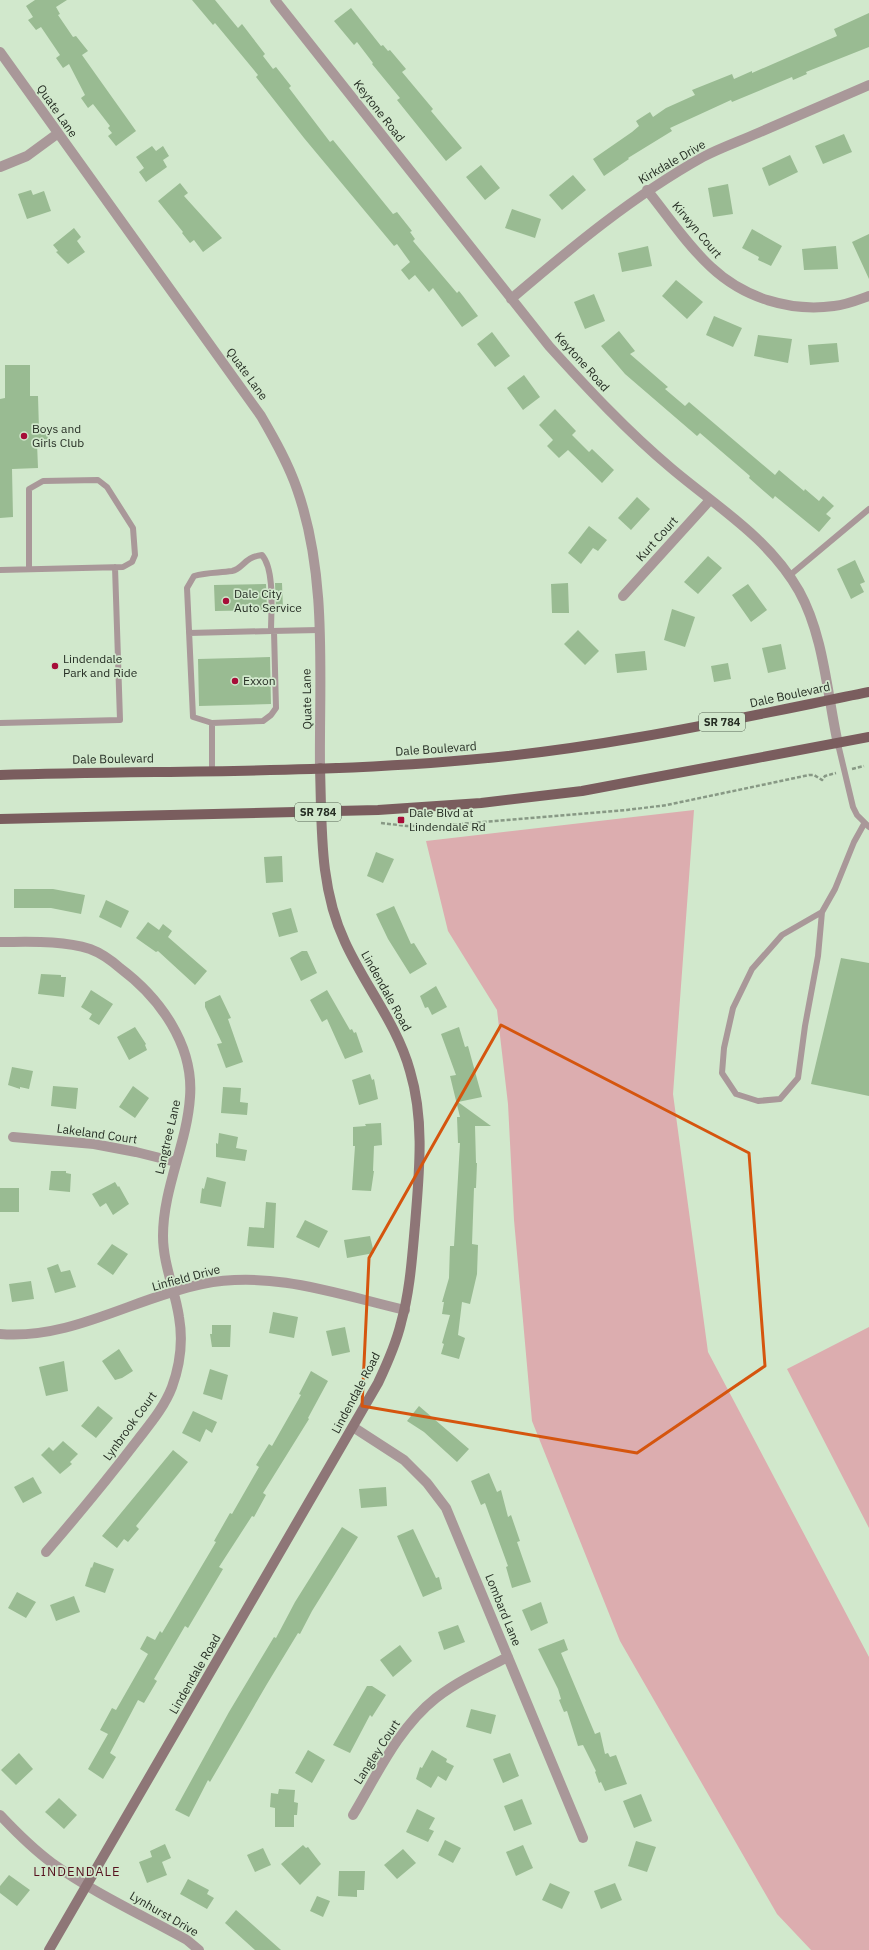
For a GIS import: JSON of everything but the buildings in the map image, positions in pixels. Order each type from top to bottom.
[{"type":"main road","name":"Dale Boulevard","points":[[0,775],[320,768],[407,765],[469,760],[574,748],[668,733],[869,692]]},
{"type":"main road","name":"SR 784","points":[[0,819],[378,810],[555,795],[838,744],[869,737]]},
{"type":"street","name":"Keytone Road","points":[[275,0],[549,346],[590,391],[634,435],[710,500],[750,531],[770,551],[789,576],[809,613],[818,639],[838,744]]},
{"type":"street","name":"Quate Lane","points":[[0,52],[57,134],[261,416],[283,454],[297,489],[308,526],[315,563],[319,630],[320,768]]},
{"type":"street","name":"Kirkdale Drive","points":[[511,299],[556,261],[647,190],[704,156],[869,86]]},
{"type":"street","points":[[0,167],[27,156],[57,134]]},
{"type":"street","name":"Kirwyn Court","points":[[647,190],[695,251],[712,268],[731,283],[752,295],[788,306],[810,308],[843,305],[869,296]]},
{"type":"street","name":"Kurt Court","points":[[623,596],[710,500]]},
{"type":"street","name":"Lindendale Road","points":[[49,1950],[378,1384],[392,1354],[405,1310],[411,1275],[419,1162],[419,1134],[416,1099],[410,1071],[390,1020],[351,955],[333,913],[326,887],[323,860],[320,768]]},
{"type":"street","name":"Langtree Lane","points":[[0,942],[58,944],[91,949],[128,973],[150,994],[176,1032],[188,1068],[190,1096],[188,1117],[165,1208],[163,1237],[165,1260],[173,1293]]},
{"type":"street","name":"Lakeland Court","points":[[13,1136],[94,1144],[176,1162]]},
{"type":"street","name":"Linfield Drive","points":[[0,1334],[39,1333],[65,1328],[173,1293],[201,1285],[229,1280],[258,1279],[286,1282],[405,1310]]},
{"type":"street","name":"Lynbrook Court","points":[[46,1552],[101,1487],[163,1407],[172,1388],[178,1367],[181,1346],[179,1316],[173,1293]]},
{"type":"street","name":"Lombard Lane","points":[[353,1427],[404,1460],[427,1483],[446,1508],[583,1838]]},
{"type":"street","name":"Langley Court","points":[[353,1815],[404,1731],[421,1712],[436,1698],[457,1684],[508,1657]]},
{"type":"street","name":"Lynhurst Drive","points":[[0,1815],[25,1840],[51,1862],[86,1885],[187,1940],[199,1950]]},
{"type":"lane","points":[[0,570],[115,567],[123,566],[132,562],[135,555],[133,528],[107,487],[98,480],[43,481],[29,489],[29,569]]},
{"type":"lane","points":[[789,576],[869,508]]},
{"type":"lane","points":[[262,555],[267,561],[269,574],[273,631],[276,708],[272,715],[263,720],[212,723],[193,717],[189,633],[187,588],[194,576],[205,572],[234,571],[251,556],[262,555]]},
{"type":"lane","points":[[0,723],[120,720],[115,567]]},
{"type":"lane","points":[[189,633],[319,630]]},
{"type":"lane","points":[[212,723],[212,770]]},
{"type":"lane","points":[[822,912],[782,935],[752,969],[733,1008],[724,1048],[722,1073],[736,1094],[758,1101],[780,1099],[798,1078],[805,1026],[818,956],[822,912],[834,889],[854,842],[867,826],[857,816],[853,807],[838,744]]},
{"type":"path","points":[[377,823],[407,826],[436,826],[627,810],[667,805],[809,775],[814,775],[822,780],[825,776]]},
{"type":"highlighted area","points":[[501,1025],[749,1153],[765,1366],[637,1453],[362,1406],[369,1258]]},
{"type":"shaded area","points":[[694,810],[673,1094],[708,1352],[869,1657],[869,1950],[811,1950],[777,1914],[620,1641],[532,1421],[514,1220],[508,1104],[497,1010],[448,931],[426,841]]},
{"type":"shaded area","points":[[869,1327],[869,1528],[787,1369]]},
{"type":"place","name":"Boys and Girls Club","points":[[24,436]]},
{"type":"place","name":"Dale City Auto Service","points":[[226,601]]},
{"type":"place","name":"Lindendale Park and Ride","points":[[55,666]]},
{"type":"place","name":"Exxon","points":[[235,681]]},
{"type":"place","name":"Dale Blvd at Lindendale Rd","points":[[401,820]]},
{"type":"district","name":"LINDENDALE","points":[[77,1871]]}]
